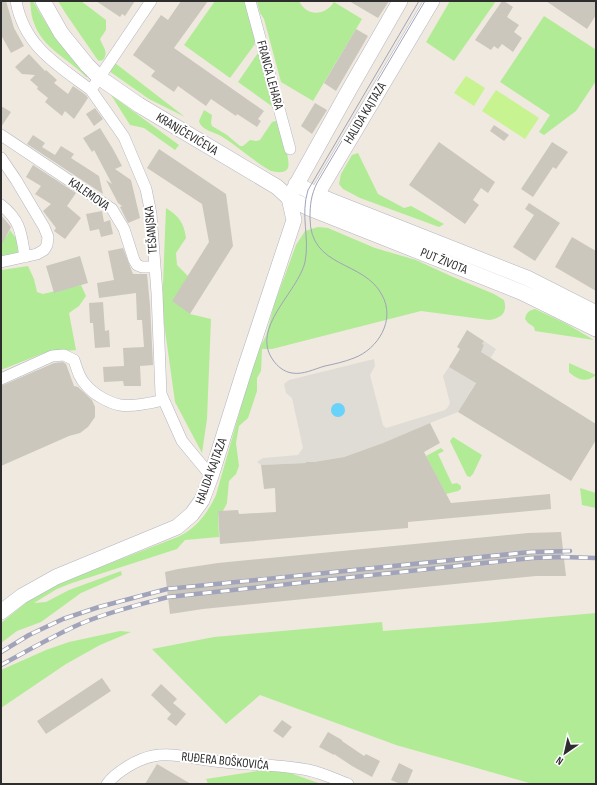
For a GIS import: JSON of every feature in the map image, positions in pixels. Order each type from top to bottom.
[{"type":"main road","name":"KRANJČEVIĆEVA","points":[[43,1],[61,32],[87,65],[96,84],[139,105],[277,187],[289,198]]},
{"type":"main road","name":"HALIDA KAJTAZA","points":[[289,198],[400,1]]},
{"type":"main road","name":"HALIDA KAJTAZA","points":[[1,612],[39,585],[177,527],[188,519],[197,508],[211,476],[294,220],[309,208],[432,1]]},
{"type":"main road","points":[[277,187],[296,184]]},
{"type":"main road","name":"PUT ŽIVOTA","points":[[296,184],[317,195],[527,278],[596,313]]},
{"type":"main road","points":[[289,198],[294,220]]},
{"type":"main road","name":"PUT ŽIVOTA","points":[[289,198],[309,208],[521,292],[596,329]]},
{"type":"street","name":"TEŠANJSKA","points":[[16,1],[22,22],[32,41],[45,56],[96,84],[124,137],[146,189],[151,214],[157,293],[161,394],[182,441],[211,476]]},
{"type":"street","points":[[96,84],[151,1]]},
{"type":"street","name":"FRANCA LEHARA","points":[[250,1],[290,149]]},
{"type":"street","name":"KALEMOVA","points":[[1,135],[112,209],[124,229],[137,265],[142,267],[155,267]]},
{"type":"street","points":[[1,158],[44,227],[48,237],[47,245],[44,250],[37,254],[1,262]]},
{"type":"street","points":[[1,205],[18,223],[25,257]]},
{"type":"street","points":[[1,379],[52,356],[64,354],[74,360],[79,375],[85,385],[106,400],[120,405],[152,403],[163,400]]},
{"type":"street","name":"RUĐERA BOŠKOVIĆA","points":[[107,784],[111,779],[133,764],[153,756],[164,755],[219,762],[293,768],[310,771],[348,784]]},
{"type":"green space","points":[[30,1],[33,1],[51,31],[64,49],[87,75],[87,77],[43,40],[33,20]]},
{"type":"green space","points":[[58,1],[81,1],[106,20],[106,30],[100,39],[105,52],[105,57],[103,60],[99,61],[97,59]]},
{"type":"green space","points":[[215,1],[245,1],[254,34],[255,44],[230,78],[184,45]]},
{"type":"green space","points":[[257,1],[299,1],[307,10],[316,13],[326,10],[334,2],[362,19],[313,101],[281,82],[264,19],[260,13]]},
{"type":"green space","points":[[450,1],[496,1],[454,61],[426,42]]},
{"type":"green space","points":[[544,16],[595,49],[596,48],[596,81],[576,111],[544,135],[539,132],[550,115],[500,82]]},
{"type":"green space","points":[[260,50],[273,107],[238,82]]},
{"type":"green space","points":[[115,63],[185,117],[149,99],[109,71]]},
{"type":"green space","points":[[466,76],[485,88],[474,106],[454,93]]},
{"type":"green space","points":[[496,90],[539,118],[525,139],[482,111]]},
{"type":"green space","points":[[111,95],[179,145],[175,150],[144,128],[130,125]]},
{"type":"green space","points":[[204,110],[212,115],[212,126],[227,135],[240,146],[243,146],[250,140],[260,140],[272,122],[279,120],[289,165],[287,170],[283,172],[271,171],[221,136],[202,127],[199,121]]},
{"type":"green space","points":[[358,153],[378,194],[404,208],[411,206],[444,224],[439,227],[360,198],[343,189],[339,184],[341,174],[352,155]]},
{"type":"green space","points":[[166,208],[180,220],[185,233],[186,238],[176,253],[177,265],[188,276],[190,314],[211,319],[207,419],[202,453],[175,402],[162,309]]},
{"type":"green space","points":[[318,227],[328,228],[375,248],[416,260],[494,294],[504,300],[504,312],[497,318],[489,320],[421,311],[272,349],[262,349],[261,371],[257,378],[257,391],[248,418],[239,426],[236,443],[239,466],[236,474],[229,481],[227,503],[223,511],[218,512],[219,537],[185,540],[177,549],[57,589],[34,603],[46,602],[69,590],[121,571],[122,575],[81,593],[41,622],[17,631],[1,643],[1,623],[33,597],[52,586],[180,536],[197,524],[205,514],[216,495],[256,354],[266,336],[274,305],[296,245],[305,231]]},
{"type":"green space","points":[[10,230],[17,240],[18,253],[1,259],[1,234],[6,237]]},
{"type":"green space","points":[[28,266],[34,279],[37,292],[43,294],[81,285],[86,296],[79,306],[69,313],[76,350],[44,353],[1,370],[1,270]]},
{"type":"green space","points":[[535,309],[565,323],[594,340],[535,331],[534,327],[525,319],[528,312]]},
{"type":"green space","points":[[569,363],[596,375],[586,380],[579,379],[569,372]]},
{"type":"green space","points":[[453,437],[482,455],[470,477],[467,476],[450,441]]},
{"type":"green space","points":[[441,448],[444,451],[438,454],[452,484],[457,483],[461,486],[461,489],[458,491],[446,494],[426,456]]},
{"type":"green space","points":[[580,488],[596,493],[596,508],[582,505]]},
{"type":"green space","points":[[596,613],[596,784],[533,784],[396,745],[260,695],[226,724],[152,649],[214,637],[382,622],[383,631]]},
{"type":"green space","points":[[120,631],[131,632],[100,645],[66,664],[1,708],[1,670],[46,650],[69,642]]},
{"type":"green space","points":[[276,768],[321,784],[208,784],[206,779]]},
{"type":"shaded area","points":[[484,341],[496,349],[458,412],[383,443],[344,457],[306,463],[261,465],[257,462],[263,458],[298,455],[303,448],[292,398],[286,393],[284,384],[289,380],[374,359],[375,366],[370,375],[383,425],[386,428],[445,410],[450,403],[443,376],[449,367],[465,376],[484,346],[482,344]]},
{"type":"water","points":[[338,403],[343,405],[345,410],[343,415],[338,417],[333,415],[331,410],[333,405]]},
{"type":"building","points":[[1,1],[6,1],[14,28],[24,46],[11,53],[1,35]]},
{"type":"building","points":[[96,1],[135,1],[125,16],[122,14],[120,17]]},
{"type":"building","points":[[181,1],[208,1],[174,48],[264,111],[258,119],[261,121],[257,127],[237,114],[236,116],[211,99],[206,106],[178,86],[174,92],[151,76],[155,71],[133,55],[161,15],[168,20]]},
{"type":"building","points":[[349,1],[389,1],[378,18]]},
{"type":"building","points":[[502,1],[513,7],[507,17],[519,25],[514,32],[522,38],[513,52],[502,44],[498,49],[494,46],[491,50],[475,40]]},
{"type":"building","points":[[546,1],[596,1],[596,15],[587,29]]},
{"type":"building","points":[[356,29],[368,36],[336,91],[324,83]]},
{"type":"building","points":[[29,54],[45,71],[46,70],[57,80],[54,83],[68,94],[73,86],[86,95],[88,98],[74,119],[65,111],[62,116],[45,102],[48,98],[37,89],[38,87],[30,80],[35,75],[22,74],[15,67]]},
{"type":"building","points":[[315,103],[327,110],[312,134],[301,126]]},
{"type":"building","points":[[1,106],[11,112],[1,127]]},
{"type":"building","points":[[95,108],[103,119],[94,126],[86,114]]},
{"type":"building","points":[[494,125],[509,135],[504,141],[490,131]]},
{"type":"building","points":[[100,128],[122,166],[115,169],[131,180],[140,218],[128,223],[120,207],[122,206],[118,203],[106,180],[112,184],[94,150],[92,152],[83,138]]},
{"type":"building","points":[[33,135],[45,143],[42,147],[55,155],[61,146],[74,154],[71,158],[99,176],[103,194],[27,144]]},
{"type":"building","points":[[439,142],[495,182],[488,193],[481,188],[473,200],[479,205],[465,224],[409,185]]},
{"type":"building","points":[[552,142],[568,152],[556,169],[553,167],[533,197],[521,189]]},
{"type":"building","points":[[159,149],[226,194],[233,246],[190,314],[172,301],[209,242],[202,204],[147,168]]},
{"type":"building","points":[[33,165],[76,193],[67,206],[81,218],[65,239],[54,231],[56,228],[43,211],[51,204],[35,194],[41,186],[26,177]]},
{"type":"building","points":[[529,203],[560,223],[535,261],[513,247],[534,215],[525,209]]},
{"type":"building","points":[[102,211],[104,222],[110,220],[113,234],[101,237],[99,229],[90,231],[86,214]]},
{"type":"building","points":[[1,215],[11,227],[1,246]]},
{"type":"building","points":[[572,237],[596,251],[596,291],[555,267]]},
{"type":"building","points":[[123,248],[133,274],[147,274],[153,365],[140,366],[141,386],[124,386],[123,381],[104,382],[103,367],[124,366],[123,348],[144,347],[142,320],[137,320],[136,293],[99,298],[97,283],[114,280],[108,251]]},
{"type":"building","points":[[80,256],[88,283],[54,293],[46,266]]},
{"type":"building","points":[[103,302],[105,331],[109,330],[110,347],[95,348],[93,323],[90,323],[89,303]]},
{"type":"building","points":[[467,330],[484,341],[481,352],[596,424],[596,440],[571,481],[458,412],[476,383],[449,367],[460,349],[457,347]]},
{"type":"building","points":[[63,362],[66,364],[74,386],[78,387],[92,400],[95,407],[95,417],[88,427],[80,433],[69,436],[1,466],[1,386],[54,363]]},
{"type":"building","points":[[430,423],[440,443],[424,452],[451,503],[550,494],[551,509],[408,522],[408,528],[220,544],[218,511],[238,510],[239,514],[276,512],[275,488],[264,489],[261,465],[306,463],[344,457],[383,443]]},
{"type":"building","points":[[561,532],[566,576],[536,576],[203,609],[170,614],[165,572],[178,569],[218,563],[528,533]]},
{"type":"building","points":[[102,678],[111,691],[46,734],[37,721]]},
{"type":"building","points":[[161,684],[177,699],[173,703],[186,714],[176,726],[167,719],[171,714],[151,695]]},
{"type":"building","points":[[282,720],[292,727],[283,738],[273,731]]},
{"type":"building","points":[[328,732],[364,756],[366,754],[380,761],[372,777],[334,754],[319,747]]},
{"type":"building","points":[[399,763],[413,770],[407,784],[400,784],[391,780]]},
{"type":"building","points":[[157,764],[191,784],[145,784]]},
{"type":"tram line","points":[[419,1],[308,190],[305,209],[305,262],[301,274],[278,310],[267,335],[267,348],[273,360],[286,371],[296,373],[304,372],[347,361],[363,354],[377,341],[386,324],[386,305],[382,295],[374,284],[363,275],[328,256],[319,247],[312,235],[310,218],[311,204],[313,192],[317,183],[425,1]]},
{"type":"railway","points":[[1,652],[29,635],[63,619],[99,607],[167,589],[531,552],[570,551]]},
{"type":"railway","points":[[1,665],[80,624],[112,612],[168,597],[532,558],[596,558]]}]
